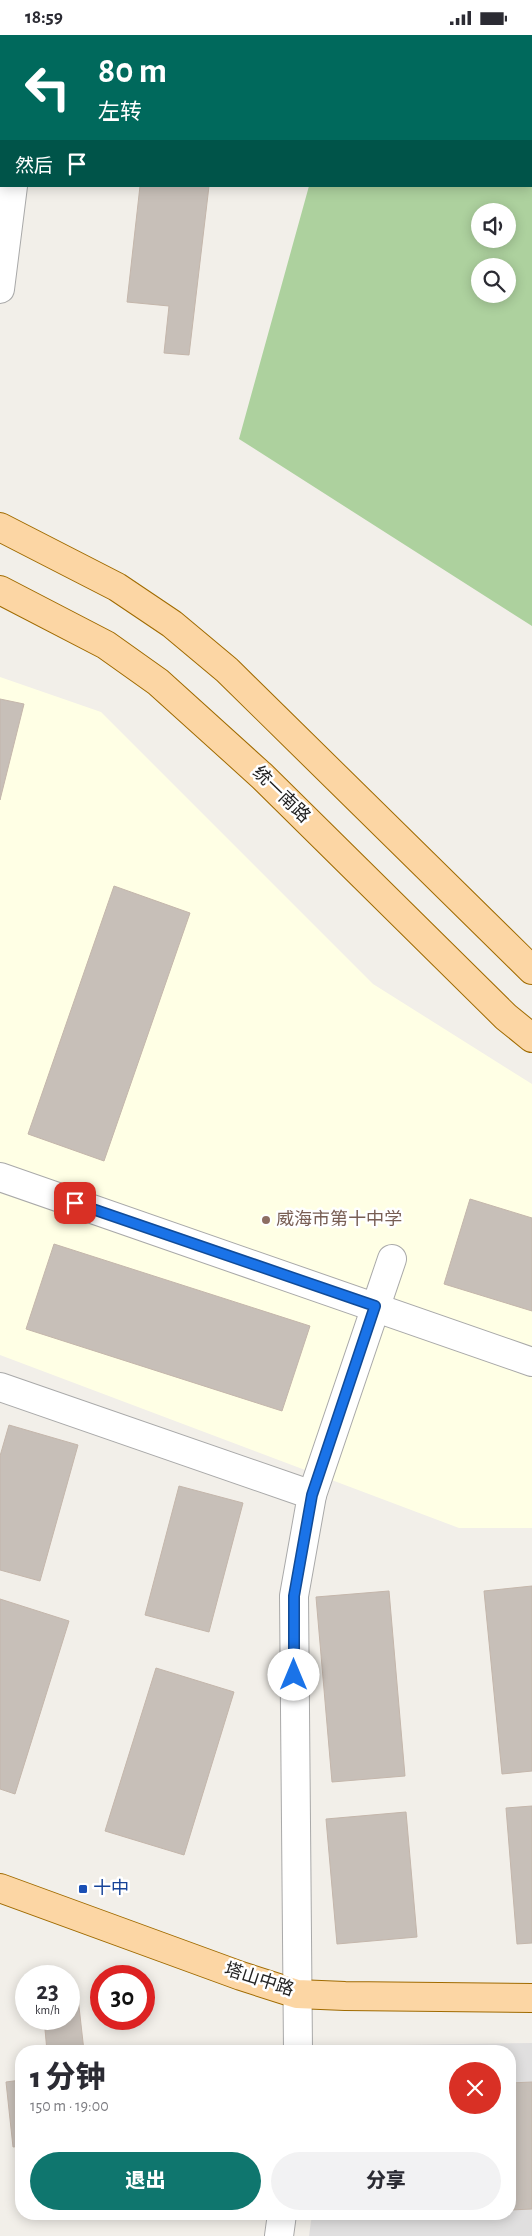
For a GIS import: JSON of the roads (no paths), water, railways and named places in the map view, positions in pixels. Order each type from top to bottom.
[{"type":"main road","points":[[0,527],[117,587],[172,624],[227,670],[532,970]]},
{"type":"main road","name":"统一南路","points":[[0,590],[106,645],[158,682],[262,776],[506,1017],[532,1038]]},
{"type":"main road","name":"塔山中路","points":[[0,1888],[241,1976],[297,1994],[532,1998]]},
{"type":"street","points":[[0,289],[13,187]]},
{"type":"street","points":[[0,1177],[532,1362]]},
{"type":"street","points":[[298,2045],[294,1596],[312,1495],[392,1259]]},
{"type":"street","points":[[0,1387],[312,1495]]},
{"type":"street","points":[[279,2236],[281,2220]]},
{"type":"place","name":"威海市第十中学","points":[[266,1220]]},
{"type":"place","name":"十中","points":[[83,1889]]}]
